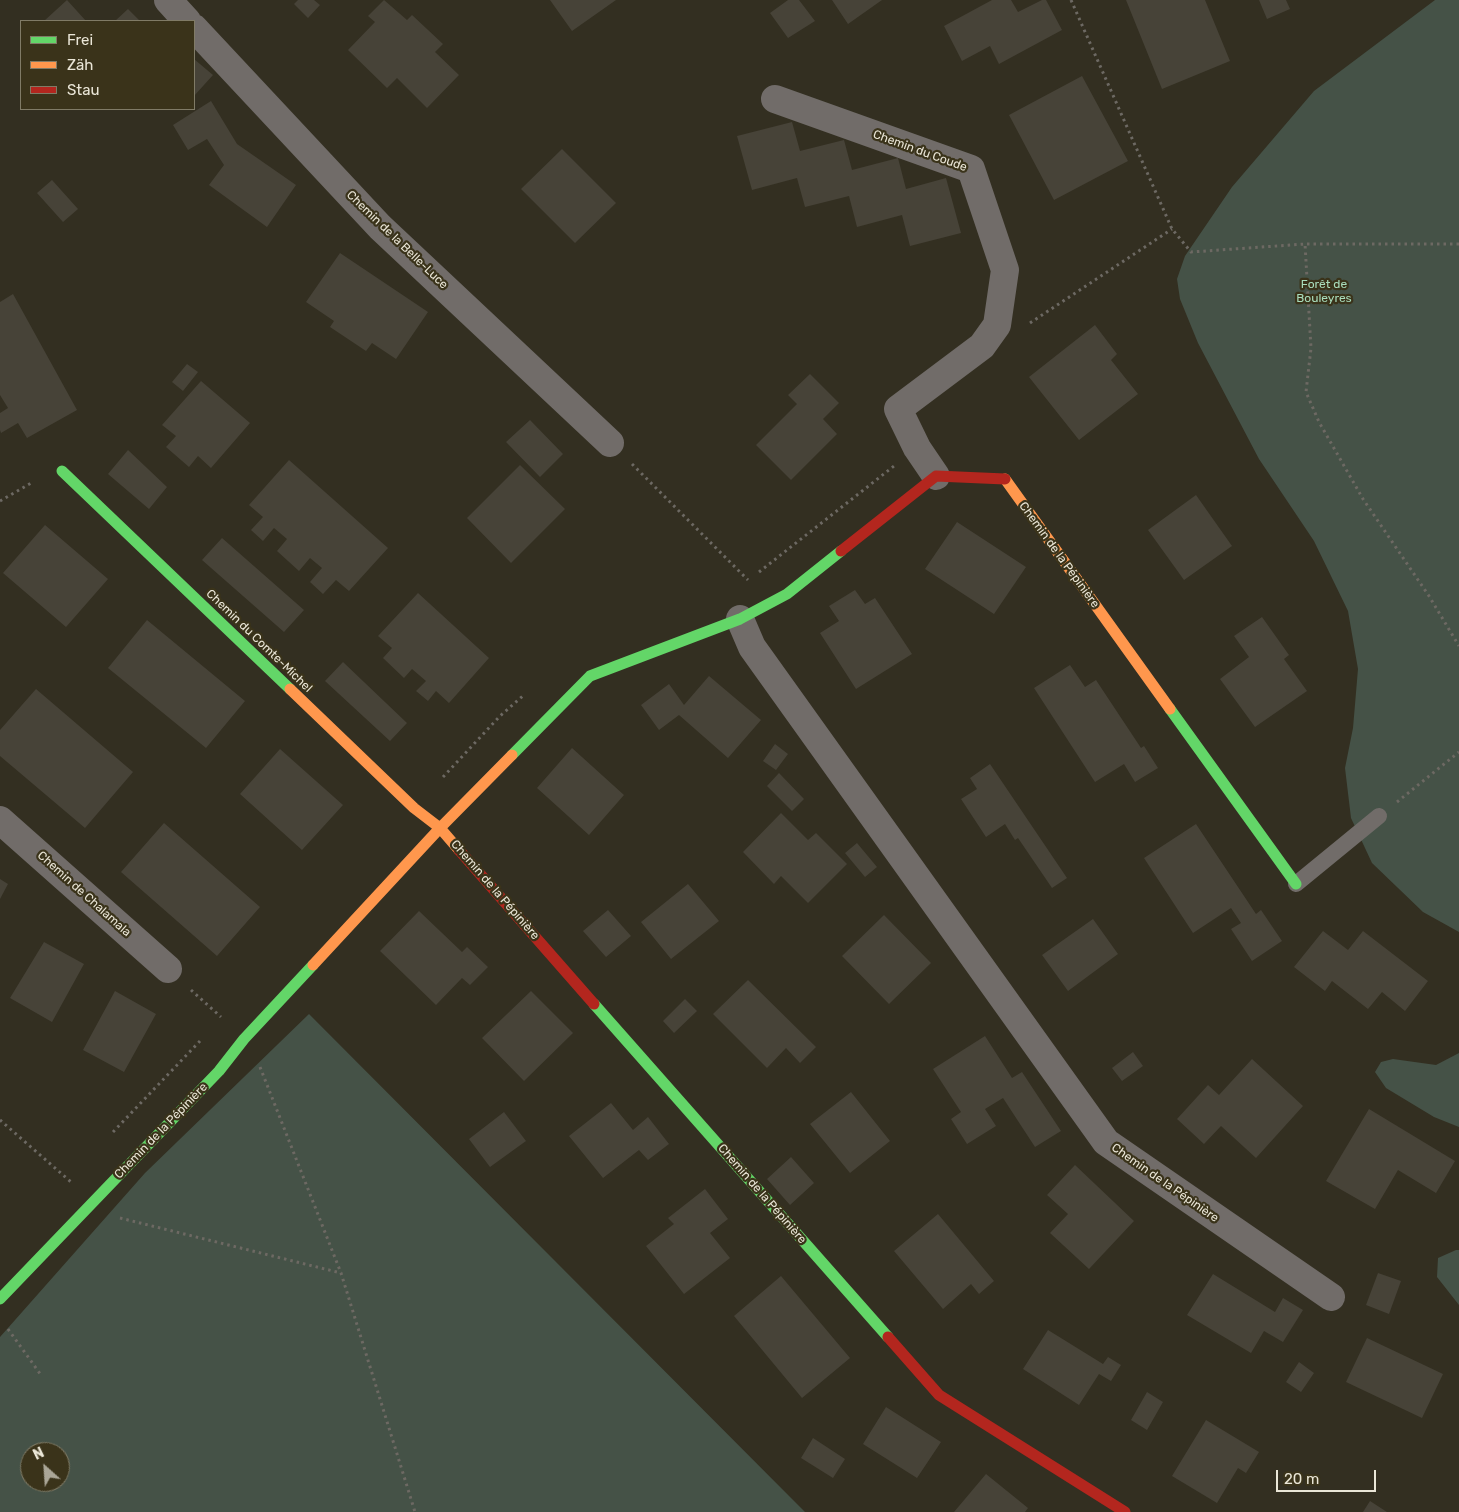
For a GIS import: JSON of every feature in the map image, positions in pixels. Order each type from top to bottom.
[{"type":"street","points":[[168,0],[187,20]]},
{"type":"street","name":"Chemin de la Belle-Luce","points":[[195,29],[380,227],[610,443]]},
{"type":"street","name":"Chemin du Coude","points":[[775,98],[971,169],[1005,270],[997,325],[982,346],[898,409],[917,448],[936,476]]},
{"type":"street","name":"Chemin du Comte-Michel","points":[[62,471],[414,808],[440,828]]},
{"type":"street","name":"Chemin de la Pépinière","points":[[0,1299],[219,1071],[244,1039],[440,828],[590,676],[740,618],[787,594],[936,476],[1005,479],[1296,884]]},
{"type":"street","name":"Chemin de la Pépinière","points":[[740,618],[752,647],[1106,1142],[1332,1297]]},
{"type":"street","name":"Chemin de Chalamala","points":[[0,820],[168,969]]},
{"type":"street","name":"Chemin de la Pépinière","points":[[440,828],[938,1395],[1125,1512]]},
{"type":"lane","points":[[1296,884],[1379,816]]},
{"type":"path","points":[[1071,0],[1172,229],[1191,252],[1305,244],[1459,244]]},
{"type":"path","points":[[997,325],[1029,324],[1172,229]]},
{"type":"path","points":[[1305,244],[1311,348],[1306,392],[1319,422],[1363,500],[1429,596],[1459,646]]},
{"type":"path","points":[[610,443],[748,580]]},
{"type":"path","points":[[0,501],[33,482],[62,471]]},
{"type":"path","points":[[1379,816],[1459,752]]},
{"type":"path","points":[[168,969],[244,1039],[262,1072],[341,1273],[415,1512]]},
{"type":"path","points":[[0,1120],[92,1202],[114,1217],[341,1273]]},
{"type":"path","points":[[5,1327],[41,1374]]},
{"type":"green space","name":"Forêt de Bouleyres","points":[[1435,0],[1459,0],[1459,932],[1423,912],[1372,863],[1351,818],[1345,768],[1353,728],[1358,669],[1348,611],[1314,541],[1259,459],[1198,343],[1180,299],[1177,279],[1185,256],[1232,187],[1314,91]]},
{"type":"green space","points":[[309,1014],[805,1512],[0,1512],[0,1337],[145,1173]]},
{"type":"green space","points":[[1459,1053],[1459,1127],[1434,1117],[1386,1088],[1375,1072],[1381,1062],[1393,1059],[1436,1065]]},
{"type":"green space","points":[[1459,1250],[1459,1305],[1437,1277],[1438,1258]]},
{"type":"building","points":[[67,0],[85,20],[45,20]]},
{"type":"building","points":[[298,0],[314,0],[320,5],[308,18],[294,4]]},
{"type":"building","points":[[384,0],[407,20],[412,15],[443,44],[435,52],[459,75],[427,108],[397,78],[387,88],[348,50],[375,22],[368,16]]},
{"type":"building","points":[[550,0],[616,0],[572,31]]},
{"type":"building","points":[[788,0],[799,0],[815,21],[788,38],[770,13]]},
{"type":"building","points":[[832,0],[882,0],[848,24]]},
{"type":"building","points":[[992,0],[1011,0],[1018,12],[1042,0],[1046,0],[1062,30],[999,64],[990,46],[962,61],[944,26]]},
{"type":"building","points":[[1126,0],[1205,0],[1230,61],[1162,89]]},
{"type":"building","points":[[1259,0],[1286,0],[1290,9],[1267,19]]},
{"type":"building","points":[[128,9],[139,20],[116,20]]},
{"type":"building","points":[[195,60],[213,75],[195,95]]},
{"type":"building","points":[[1082,76],[1128,161],[1054,200],[1009,115]]},
{"type":"building","points":[[211,101],[237,144],[296,185],[267,227],[209,185],[224,165],[207,139],[188,150],[173,125]]},
{"type":"building","points":[[792,122],[800,151],[844,140],[852,170],[898,158],[906,189],[946,178],[961,233],[910,246],[902,215],[857,227],[849,196],[805,207],[797,178],[752,190],[737,136]]},
{"type":"building","points":[[562,149],[616,203],[575,243],[521,189]]},
{"type":"building","points":[[52,180],[78,209],[63,222],[37,193]]},
{"type":"building","points":[[340,253],[428,312],[396,359],[372,343],[366,351],[330,327],[334,321],[306,302]]},
{"type":"building","points":[[13,294],[77,410],[27,438],[18,423],[1,433],[0,430],[0,413],[8,408],[0,395],[0,302]]},
{"type":"building","points":[[1095,325],[1117,354],[1111,360],[1138,394],[1079,440],[1029,377]]},
{"type":"building","points":[[187,364],[198,372],[183,391],[172,382]]},
{"type":"building","points":[[810,374],[839,403],[823,419],[837,434],[791,480],[756,445],[797,404],[788,395]]},
{"type":"building","points":[[201,381],[250,423],[211,468],[198,456],[189,467],[166,447],[176,436],[162,425]]},
{"type":"building","points":[[530,420],[563,454],[540,477],[506,442]]},
{"type":"building","points":[[128,450],[167,487],[149,509],[108,474]]},
{"type":"building","points":[[289,460],[388,548],[349,591],[336,580],[323,594],[310,582],[322,568],[310,558],[299,571],[277,551],[287,539],[274,528],[263,541],[251,530],[263,517],[249,505]]},
{"type":"building","points":[[520,465],[565,509],[511,563],[467,518]]},
{"type":"building","points":[[1196,495],[1232,546],[1184,580],[1148,530]]},
{"type":"building","points":[[957,522],[1026,567],[994,614],[925,569]]},
{"type":"building","points":[[45,525],[108,579],[66,627],[3,573]]},
{"type":"building","points":[[222,538],[304,610],[284,632],[202,560]]},
{"type":"building","points":[[855,590],[865,604],[875,598],[912,654],[856,689],[820,633],[839,621],[829,606]]},
{"type":"building","points":[[418,593],[489,658],[449,703],[436,691],[428,701],[416,691],[426,681],[412,669],[404,678],[383,658],[392,648],[378,636]]},
{"type":"building","points":[[1262,617],[1289,655],[1284,659],[1307,691],[1255,727],[1220,679],[1249,657],[1234,636]]},
{"type":"building","points":[[147,620],[245,701],[206,748],[108,668]]},
{"type":"building","points":[[343,662],[407,723],[390,741],[325,681]]},
{"type":"building","points":[[1070,665],[1085,687],[1096,680],[1141,748],[1144,746],[1158,768],[1135,782],[1124,764],[1095,782],[1034,688]]},
{"type":"building","points":[[709,676],[761,720],[728,758],[679,715],[659,730],[641,705],[669,684],[684,705]]},
{"type":"building","points":[[36,689],[133,772],[85,828],[0,756],[0,730]]},
{"type":"building","points":[[775,744],[788,754],[776,770],[763,761]]},
{"type":"building","points":[[572,748],[624,795],[589,835],[537,788]]},
{"type":"building","points":[[280,749],[343,805],[302,850],[240,794]]},
{"type":"building","points":[[990,764],[1067,878],[1052,888],[1018,838],[1015,840],[1005,824],[986,837],[961,799],[977,789],[970,778]]},
{"type":"building","points":[[779,773],[804,799],[792,811],[767,786]]},
{"type":"building","points":[[781,813],[808,840],[816,833],[847,864],[808,903],[781,876],[774,884],[743,852]]},
{"type":"building","points":[[164,823],[260,907],[217,956],[121,872]]},
{"type":"building","points":[[1196,824],[1256,914],[1261,910],[1282,941],[1252,961],[1231,929],[1241,923],[1231,908],[1193,933],[1144,858]]},
{"type":"building","points":[[857,843],[877,867],[865,877],[845,853]]},
{"type":"building","points":[[0,879],[8,884],[0,899]]},
{"type":"building","points":[[688,884],[719,921],[671,959],[641,922]]},
{"type":"building","points":[[608,910],[631,936],[606,957],[583,931]]},
{"type":"building","points":[[419,911],[462,952],[467,947],[488,967],[470,985],[462,978],[436,1005],[380,951]]},
{"type":"building","points":[[884,915],[931,963],[889,1004],[842,956]]},
{"type":"building","points":[[1093,919],[1118,954],[1068,991],[1042,955]]},
{"type":"building","points":[[1323,931],[1348,950],[1363,931],[1428,981],[1405,1011],[1382,992],[1368,1009],[1332,981],[1325,991],[1294,967]]},
{"type":"building","points":[[44,942],[84,964],[52,1022],[10,998]]},
{"type":"building","points":[[748,980],[816,1047],[800,1063],[786,1048],[767,1068],[713,1014]]},
{"type":"building","points":[[115,991],[156,1014],[124,1072],[83,1050]]},
{"type":"building","points":[[531,991],[573,1033],[524,1081],[482,1038]]},
{"type":"building","points":[[685,999],[697,1011],[674,1033],[663,1021]]},
{"type":"building","points":[[985,1036],[1012,1078],[1022,1072],[1061,1131],[1035,1147],[1003,1098],[985,1109],[996,1126],[967,1144],[951,1119],[961,1112],[933,1069]]},
{"type":"building","points":[[1133,1052],[1143,1066],[1122,1081],[1112,1068]]},
{"type":"building","points":[[1252,1059],[1303,1106],[1256,1158],[1221,1126],[1204,1144],[1177,1119],[1208,1085],[1219,1095]]},
{"type":"building","points":[[851,1092],[890,1141],[850,1173],[810,1124]]},
{"type":"building","points":[[611,1103],[633,1130],[648,1117],[669,1144],[648,1160],[639,1150],[603,1178],[569,1136]]},
{"type":"building","points":[[1369,1109],[1455,1161],[1436,1193],[1398,1170],[1375,1209],[1326,1181]]},
{"type":"building","points":[[504,1112],[526,1141],[490,1167],[469,1139]]},
{"type":"building","points":[[791,1157],[814,1183],[790,1205],[767,1179]]},
{"type":"building","points":[[1075,1165],[1134,1221],[1089,1269],[1050,1233],[1068,1214],[1047,1195]]},
{"type":"building","points":[[705,1189],[728,1219],[710,1233],[730,1258],[684,1294],[646,1246],[674,1224],[668,1218]]},
{"type":"building","points":[[938,1214],[994,1281],[979,1294],[971,1284],[943,1309],[894,1251]]},
{"type":"building","points":[[1378,1273],[1401,1281],[1389,1314],[1366,1305]]},
{"type":"building","points":[[1213,1274],[1275,1312],[1283,1298],[1303,1310],[1283,1342],[1264,1331],[1251,1353],[1187,1315]]},
{"type":"building","points":[[781,1276],[850,1358],[802,1398],[734,1316]]},
{"type":"building","points":[[1048,1330],[1103,1364],[1108,1357],[1121,1365],[1111,1381],[1099,1374],[1079,1405],[1023,1369]]},
{"type":"building","points":[[1367,1338],[1443,1374],[1422,1418],[1346,1382]]},
{"type":"building","points":[[1299,1362],[1314,1373],[1301,1392],[1286,1382]]},
{"type":"building","points":[[1147,1392],[1163,1402],[1147,1430],[1131,1420]]},
{"type":"building","points":[[886,1407],[941,1442],[917,1478],[863,1444]]},
{"type":"building","points":[[1206,1420],[1259,1452],[1246,1473],[1238,1468],[1217,1503],[1172,1476]]},
{"type":"building","points":[[813,1438],[845,1459],[833,1478],[801,1458]]},
{"type":"building","points":[[986,1474],[1028,1508],[1025,1512],[954,1512]]},
{"type":"building","points":[[1370,1501],[1387,1512],[1363,1512]]},
{"type":"traffic: fast","points":[[62,471],[290,689]]},
{"type":"traffic: fast","points":[[512,755],[590,676],[740,619],[787,594],[841,551]]},
{"type":"traffic: fast","points":[[1170,709],[1296,884]]},
{"type":"traffic: fast","points":[[0,1299],[219,1071],[244,1039],[313,965]]},
{"type":"traffic: fast","points":[[594,1004],[888,1337]]},
{"type":"traffic: slow","points":[[1005,479],[1170,709]]},
{"type":"traffic: slow","points":[[290,689],[414,808],[440,828],[459,850]]},
{"type":"traffic: slow","points":[[313,965],[440,828],[512,755]]},
{"type":"traffic: jam","points":[[841,551],[936,476],[1005,479]]},
{"type":"traffic: jam","points":[[459,850],[594,1004]]},
{"type":"traffic: jam","points":[[888,1337],[939,1395],[1125,1512]]}]
